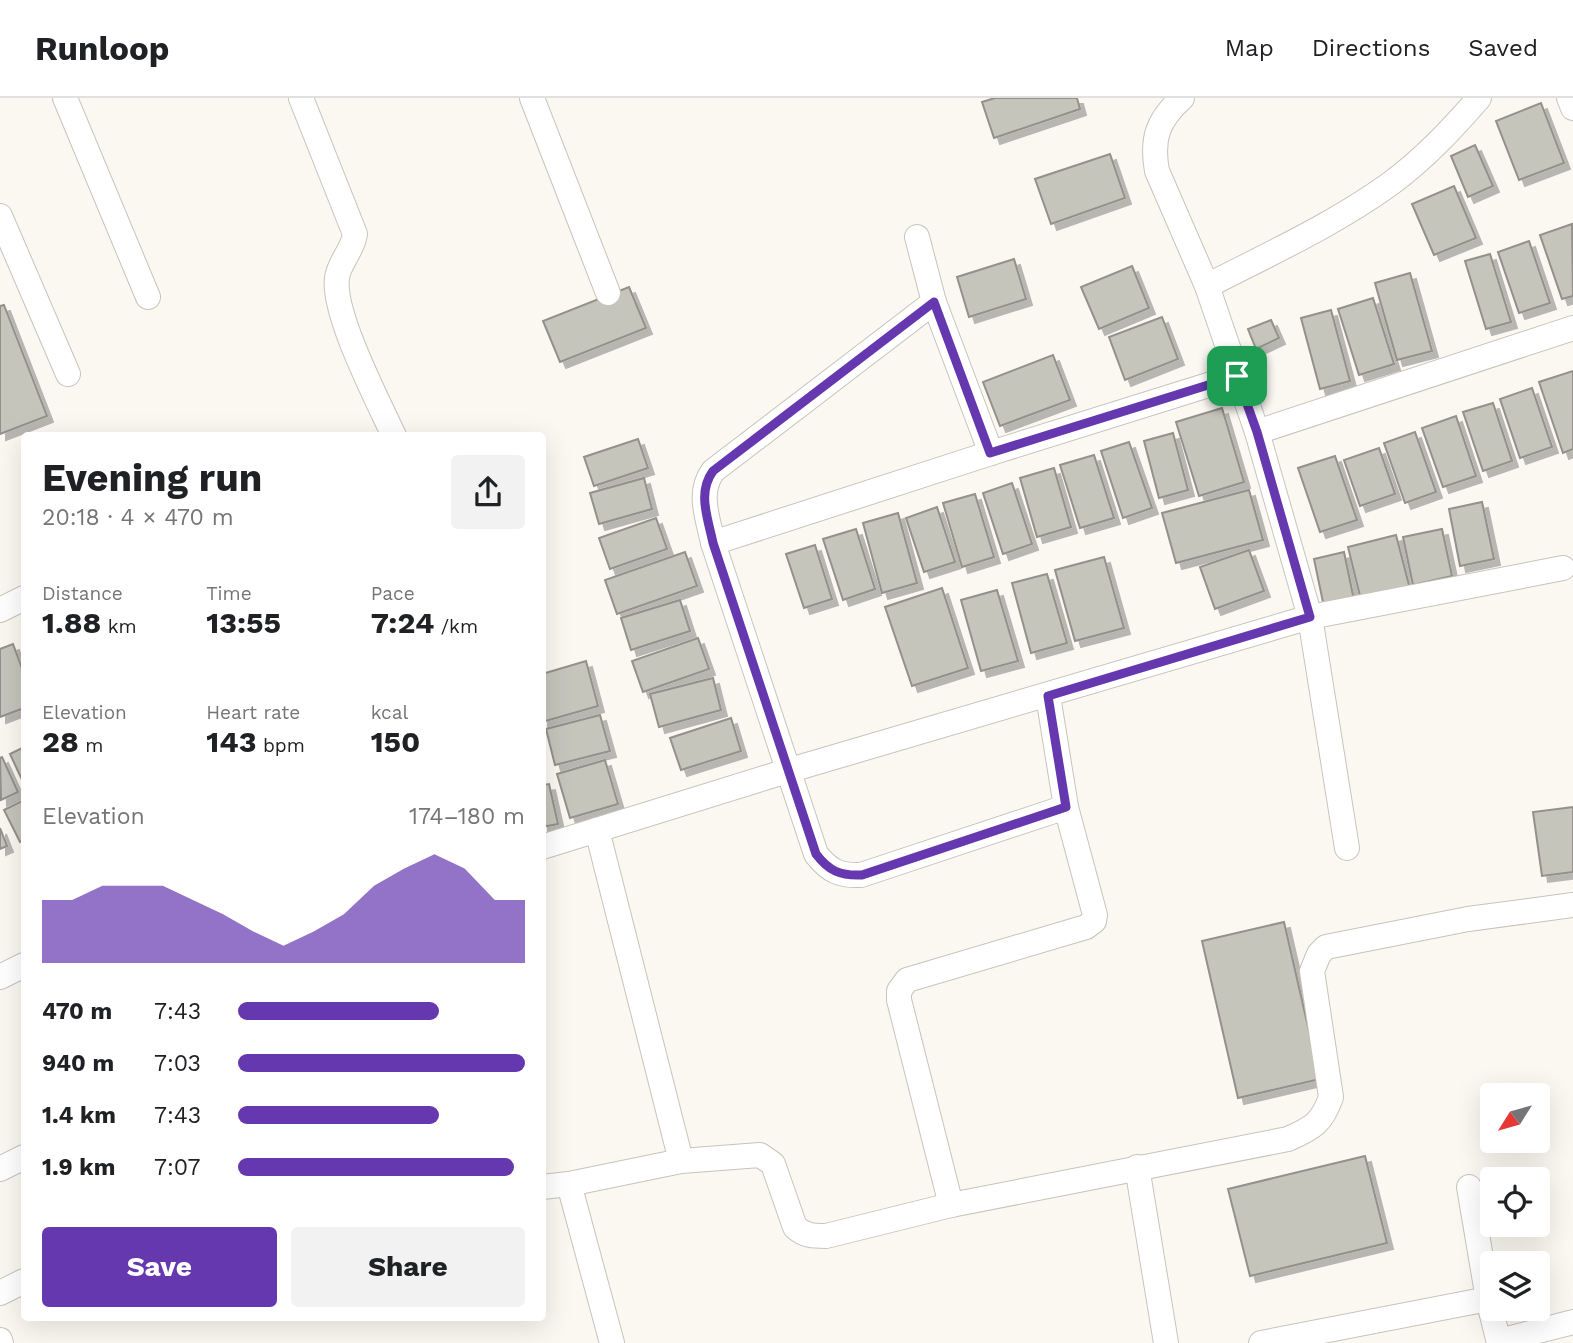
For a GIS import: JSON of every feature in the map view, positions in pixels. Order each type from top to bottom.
[{"type":"street","points":[[65,98],[148,297]]},
{"type":"street","points":[[300,98],[354,227],[354,244],[336,281],[342,320],[392,432]]},
{"type":"street","points":[[532,98],[608,293]]},
{"type":"street","points":[[1182,98],[1163,120],[1155,137],[1153,153],[1161,182],[1207,286],[1257,432],[1310,617],[1347,848]]},
{"type":"street","points":[[1207,286],[1322,228],[1392,183],[1442,140],[1479,98]]},
{"type":"street","points":[[0,216],[68,374]]},
{"type":"street","points":[[917,237],[934,302],[990,453]]},
{"type":"street","points":[[934,302],[713,471],[707,479],[704,500],[713,543],[816,854],[834,873],[846,876],[862,875],[1066,807]]},
{"type":"street","points":[[1257,432],[1573,328]]},
{"type":"street","points":[[713,543],[1237,376]]},
{"type":"street","points":[[546,846],[788,771],[1310,617],[1563,568]]},
{"type":"street","points":[[951,1205],[899,1000],[899,991],[907,980],[1090,925],[1095,915],[1066,807],[1048,696]]},
{"type":"street","points":[[597,830],[681,1161]]},
{"type":"street","points":[[546,1187],[681,1161],[753,1154],[768,1159],[773,1164],[795,1227],[801,1233],[811,1236],[826,1236],[951,1205],[1287,1139],[1308,1130],[1324,1116],[1331,1097],[1312,971],[1314,962],[1326,947],[1468,919],[1573,905]]},
{"type":"street","points":[[0,977],[21,966]]},
{"type":"street","points":[[0,1169],[21,1158]]},
{"type":"street","points":[[1138,1167],[1167,1343]]},
{"type":"street","points":[[569,1184],[612,1343]]},
{"type":"street","points":[[1469,1187],[1480,1252]]},
{"type":"street","points":[[0,1293],[21,1282]]},
{"type":"street","points":[[1261,1343],[1480,1301]]},
{"type":"street","points":[[1494,1321],[1499,1342],[1573,1322]]},
{"type":"building","points":[[995,98],[1077,98],[1080,109],[994,138],[982,102]]},
{"type":"building","points":[[1541,103],[1564,163],[1519,180],[1496,121]]},
{"type":"building","points":[[1475,145],[1493,186],[1468,197],[1451,156]]},
{"type":"building","points":[[1110,154],[1125,198],[1051,224],[1035,179]]},
{"type":"building","points":[[1454,186],[1476,238],[1434,255],[1412,204]]},
{"type":"building","points":[[1572,224],[1573,296],[1562,299],[1540,235]]},
{"type":"building","points":[[1529,241],[1550,303],[1519,313],[1498,252]]},
{"type":"building","points":[[1490,254],[1511,322],[1486,329],[1465,261]]},
{"type":"building","points":[[1014,259],[1026,299],[969,317],[957,277]]},
{"type":"building","points":[[1132,266],[1149,308],[1099,329],[1081,287]]},
{"type":"building","points":[[1410,273],[1432,351],[1397,360],[1375,283]]},
{"type":"building","points":[[629,287],[646,328],[560,362],[543,321]]},
{"type":"building","points":[[1373,298],[1394,364],[1359,375],[1338,309]]},
{"type":"building","points":[[4,305],[47,416],[0,434],[0,306]]},
{"type":"building","points":[[1331,310],[1350,381],[1320,389],[1301,318]]},
{"type":"building","points":[[1162,317],[1178,359],[1125,380],[1109,337]]},
{"type":"building","points":[[1271,320],[1279,338],[1256,349],[1248,329]]},
{"type":"building","points":[[1053,355],[1070,400],[1000,426],[983,382]]},
{"type":"building","points":[[1573,371],[1573,449],[1563,453],[1539,382]]},
{"type":"building","points":[[1532,388],[1552,447],[1520,458],[1500,399]]},
{"type":"building","points":[[1493,403],[1512,461],[1483,471],[1463,412]]},
{"type":"building","points":[[1222,408],[1244,482],[1199,496],[1176,422]]},
{"type":"building","points":[[1456,416],[1476,476],[1443,487],[1422,428]]},
{"type":"building","points":[[1415,432],[1436,492],[1405,503],[1384,443]]},
{"type":"building","points":[[1173,433],[1188,490],[1159,498],[1144,441]]},
{"type":"building","points":[[638,439],[648,468],[594,486],[584,457]]},
{"type":"building","points":[[1129,442],[1152,508],[1123,518],[1101,451]]},
{"type":"building","points":[[1379,448],[1395,494],[1360,506],[1344,460]]},
{"type":"building","points":[[1094,455],[1114,518],[1080,528],[1060,465]]},
{"type":"building","points":[[1335,456],[1357,520],[1320,532],[1298,468]]},
{"type":"building","points":[[1054,468],[1071,527],[1037,537],[1020,478]]},
{"type":"building","points":[[644,478],[652,509],[599,524],[590,493]]},
{"type":"building","points":[[1012,483],[1032,544],[1003,554],[983,493]]},
{"type":"building","points":[[1249,490],[1263,540],[1176,563],[1162,513]]},
{"type":"building","points":[[975,494],[994,557],[962,567],[943,503]]},
{"type":"building","points":[[1482,502],[1494,559],[1460,566],[1449,509]]},
{"type":"building","points":[[937,507],[955,562],[924,572],[906,518]]},
{"type":"building","points":[[898,513],[917,583],[882,593],[863,523]]},
{"type":"building","points":[[656,518],[667,549],[610,569],[599,538]]},
{"type":"building","points":[[856,529],[875,589],[843,600],[823,539]]},
{"type":"building","points":[[1442,529],[1452,576],[1413,585],[1403,537]]},
{"type":"building","points":[[1396,535],[1410,589],[1361,600],[1348,547]]},
{"type":"building","points":[[815,545],[832,599],[804,608],[786,554]]},
{"type":"building","points":[[1249,550],[1264,591],[1215,609],[1200,567]]},
{"type":"building","points":[[685,552],[697,586],[617,614],[605,580]]},
{"type":"building","points":[[1344,552],[1354,600],[1324,607],[1314,559]]},
{"type":"building","points":[[1104,557],[1124,628],[1075,641],[1055,570]]},
{"type":"building","points":[[1047,574],[1067,643],[1031,653],[1012,583]]},
{"type":"building","points":[[942,588],[968,668],[912,686],[885,607]]},
{"type":"building","points":[[997,590],[1018,661],[981,671],[961,600]]},
{"type":"building","points":[[680,600],[690,631],[631,650],[621,618]]},
{"type":"building","points":[[698,638],[709,669],[643,692],[632,661]]},
{"type":"building","points":[[13,644],[21,666],[21,709],[0,717],[0,649]]},
{"type":"building","points":[[586,661],[598,706],[546,721],[546,673]]},
{"type":"building","points":[[713,678],[721,710],[659,727],[650,694]]},
{"type":"building","points":[[600,715],[610,751],[555,765],[546,729]]},
{"type":"building","points":[[731,718],[741,751],[681,770],[670,738]]},
{"type":"building","points":[[21,748],[21,778],[10,754]]},
{"type":"building","points":[[2,757],[18,792],[1,800],[0,758]]},
{"type":"building","points":[[605,760],[618,804],[570,818],[557,774]]},
{"type":"building","points":[[546,784],[549,784],[558,824],[546,826]]},
{"type":"building","points":[[21,802],[21,842],[20,842],[4,810]]},
{"type":"building","points":[[1573,807],[1573,872],[1542,876],[1533,812]]},
{"type":"building","points":[[0,828],[7,846],[0,849]]},
{"type":"building","points":[[1284,922],[1320,1079],[1238,1098],[1202,941]]},
{"type":"building","points":[[1365,1156],[1387,1243],[1250,1276],[1228,1189]]},
{"type":"route","points":[[934,302],[990,453],[1237,376],[1257,432],[1310,617],[1048,696],[1066,807],[862,875],[846,876],[834,873],[816,854],[713,543],[704,500],[707,479],[713,471],[934,302]]}]
